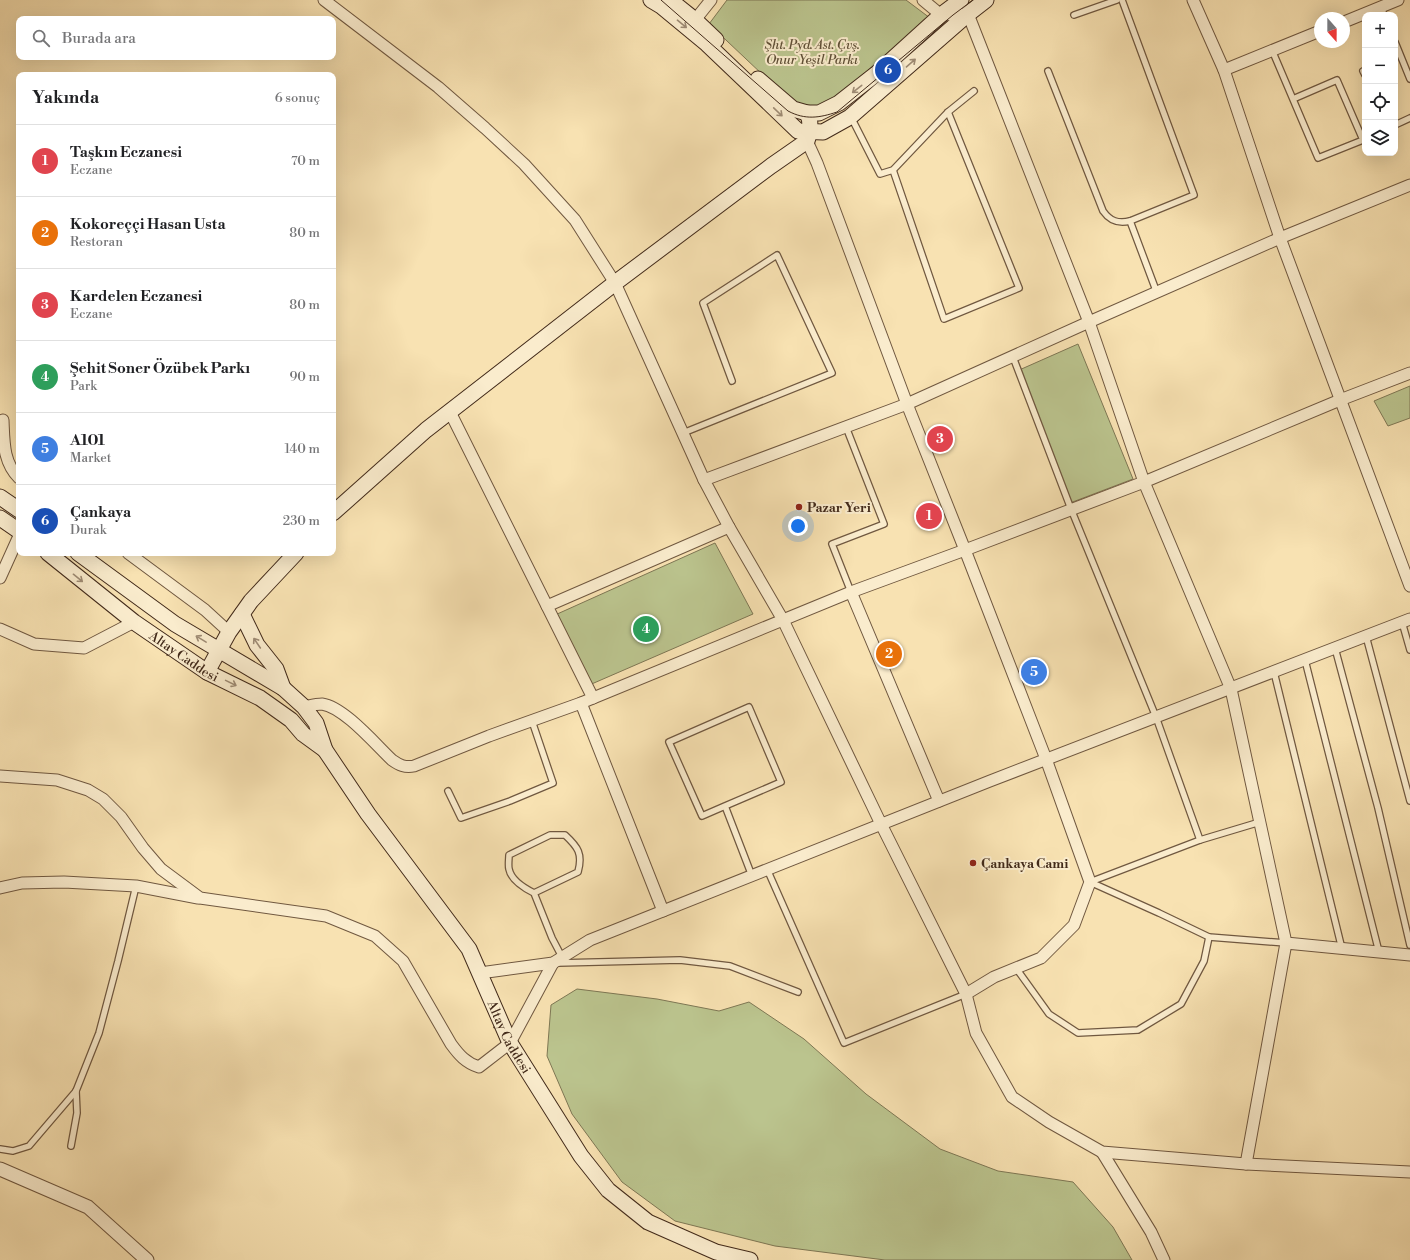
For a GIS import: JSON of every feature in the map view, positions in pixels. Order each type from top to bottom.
[{"type":"main road","points":[[651,0],[661,6],[707,44],[798,131],[809,136]]},
{"type":"main road","points":[[670,0],[695,20],[777,96],[793,109],[807,113],[818,113],[839,103],[876,74],[941,15],[961,0]]},
{"type":"main road","points":[[336,510],[426,430],[615,283],[809,136],[823,132],[850,116],[986,0]]},
{"type":"main road","points":[[807,113],[810,118],[809,136]]},
{"type":"main road","points":[[0,497],[16,508]]},
{"type":"main road","points":[[0,518],[16,529]]},
{"type":"main road","name":"Altay Caddesi","points":[[52,556],[134,622],[207,672],[260,698],[291,720],[303,734],[325,750]]},
{"type":"main road","name":"Altay Caddesi","points":[[82,556],[175,624],[283,688],[304,707],[316,723],[325,750],[368,814],[469,949],[510,1043],[581,1156],[608,1190],[648,1222],[716,1252],[750,1260]]},
{"type":"main road","points":[[207,672],[229,632],[251,601],[293,556]]},
{"type":"main road","points":[[242,614],[257,645],[276,669],[283,688]]},
{"type":"street","points":[[324,0],[438,87],[486,128],[518,159],[575,220],[615,283],[704,480],[728,527],[783,620],[881,824],[966,994],[976,1033],[1012,1097],[1049,1122],[1102,1152],[1246,1164],[1410,1172]]},
{"type":"street","points":[[695,20],[711,0]]},
{"type":"street","points":[[923,0],[941,15],[968,14],[1089,322],[1144,482],[1231,688],[1286,943],[1246,1164]]},
{"type":"street","points":[[1193,0],[1224,70],[1280,238],[1410,586]]},
{"type":"street","points":[[1350,20],[1382,11],[1398,0]]},
{"type":"street","points":[[1224,70],[1314,33]]},
{"type":"street","points":[[809,136],[817,163],[907,404],[1046,759],[1090,882],[1074,925],[1041,958],[994,977],[966,994]]},
{"type":"street","points":[[704,480],[907,404],[1280,238],[1410,185]]},
{"type":"street","points":[[304,707],[321,704],[332,707],[343,714],[392,760],[399,765],[408,768],[581,703],[851,592],[1144,482],[1340,400],[1410,373]]},
{"type":"street","points":[[450,412],[593,698]]},
{"type":"street","points":[[4,420],[5,451],[12,471],[16,475]]},
{"type":"street","points":[[547,606],[728,527]]},
{"type":"street","points":[[0,578],[16,543]]},
{"type":"street","points":[[132,556],[205,610],[229,632]]},
{"type":"street","points":[[851,592],[939,801]]},
{"type":"street","points":[[480,973],[558,960],[590,940],[767,869],[1406,620]]},
{"type":"street","points":[[0,629],[34,644],[84,648],[134,622]]},
{"type":"street","points":[[581,703],[663,911]]},
{"type":"street","points":[[0,776],[57,780],[88,790],[103,799],[121,817],[143,848],[161,869],[200,898]]},
{"type":"street","points":[[0,888],[22,883],[64,882],[136,886],[200,898],[326,916],[375,936],[403,961],[460,1057],[472,1065],[479,1067],[510,1043],[558,960]]},
{"type":"street","points":[[1286,943],[1410,955]]},
{"type":"street","points":[[1102,1152],[1151,1232],[1164,1260]]},
{"type":"street","points":[[0,1168],[88,1207],[147,1260]]},
{"type":"lane","points":[[1074,15],[1117,0]]},
{"type":"lane","points":[[1048,71],[1103,211],[1110,219],[1120,223],[1130,221],[1194,195],[1122,0]]},
{"type":"lane","points":[[1272,50],[1318,158],[1363,140],[1337,80],[1293,99]]},
{"type":"lane","points":[[1398,56],[1410,79]]},
{"type":"lane","points":[[850,116],[880,174],[893,170],[948,112],[974,91]]},
{"type":"lane","points":[[893,170],[944,319],[1019,288],[948,112]]},
{"type":"lane","points":[[1398,124],[1410,118]]},
{"type":"lane","points":[[1130,221],[1157,293]]},
{"type":"lane","points":[[683,433],[832,373],[777,255],[703,303],[732,381]]},
{"type":"lane","points":[[1013,357],[1071,510],[1156,717],[1200,840]]},
{"type":"lane","points":[[846,427],[884,524],[832,544],[851,592]]},
{"type":"lane","points":[[1406,620],[1410,650]]},
{"type":"lane","points":[[1366,636],[1410,801]]},
{"type":"lane","points":[[1336,648],[1378,808],[1410,945]]},
{"type":"lane","points":[[1305,660],[1379,952]]},
{"type":"lane","points":[[1274,672],[1342,949]]},
{"type":"lane","points":[[750,706],[781,782],[725,806],[702,816],[669,742],[750,706]]},
{"type":"lane","points":[[448,791],[461,818],[510,801],[553,783],[532,721]]},
{"type":"lane","points":[[725,806],[752,876]]},
{"type":"lane","points":[[1090,882],[1200,840],[1260,822]]},
{"type":"lane","points":[[534,893],[578,872],[581,863],[577,846],[565,835],[550,835],[509,855],[509,869],[518,883],[525,889],[534,893],[552,938],[558,960],[680,960],[730,966],[798,992]]},
{"type":"lane","points":[[767,869],[844,1043],[966,994]]},
{"type":"lane","points":[[1090,882],[1209,937],[1286,943]]},
{"type":"lane","points":[[0,1149],[13,1151],[29,1146],[76,1091],[99,1033],[136,886]]},
{"type":"lane","points":[[1016,968],[1049,1014],[1078,1033],[1138,1030],[1181,1004],[1204,961],[1209,937]]},
{"type":"lane","points":[[71,1146],[77,1113],[76,1091]]},
{"type":"green space","name":"Şht. Pyd. Ast. Çvş. Onur Yeşil Parkı","points":[[727,0],[906,0],[930,18],[834,99],[821,105],[809,108],[797,105],[782,93],[709,24]]},
{"type":"green space","points":[[1078,344],[1133,479],[1070,503],[1017,371]]},
{"type":"green space","points":[[1410,386],[1410,418],[1388,426],[1374,401]]},
{"type":"green space","points":[[715,543],[753,614],[587,686],[555,615]]},
{"type":"green space","points":[[577,989],[657,999],[719,1011],[749,1002],[804,1039],[866,1094],[940,1149],[998,1171],[1073,1182],[1113,1227],[1132,1260],[885,1260],[775,1246],[675,1221],[622,1182],[572,1114],[547,1056],[551,1005]]},
{"type":"tram line","points":[[661,0],[788,111],[806,117],[818,117],[837,112],[973,0]]},
{"type":"place","name":"Çankaya","points":[[888,70]]},
{"type":"place","name":"Kardelen Eczanesi","points":[[940,439]]},
{"type":"place","name":"Pazar Yeri","points":[[799,507]]},
{"type":"place","name":"Taşkın Eczanesi","points":[[929,516]]},
{"type":"place","name":"Şehit Soner Özübek Parkı","points":[[646,629]]},
{"type":"place","name":"Kokoreççi Hasan Usta","points":[[889,654]]},
{"type":"place","name":"A101","points":[[1034,672]]},
{"type":"place","name":"Çankaya Cami","points":[[973,863]]}]
